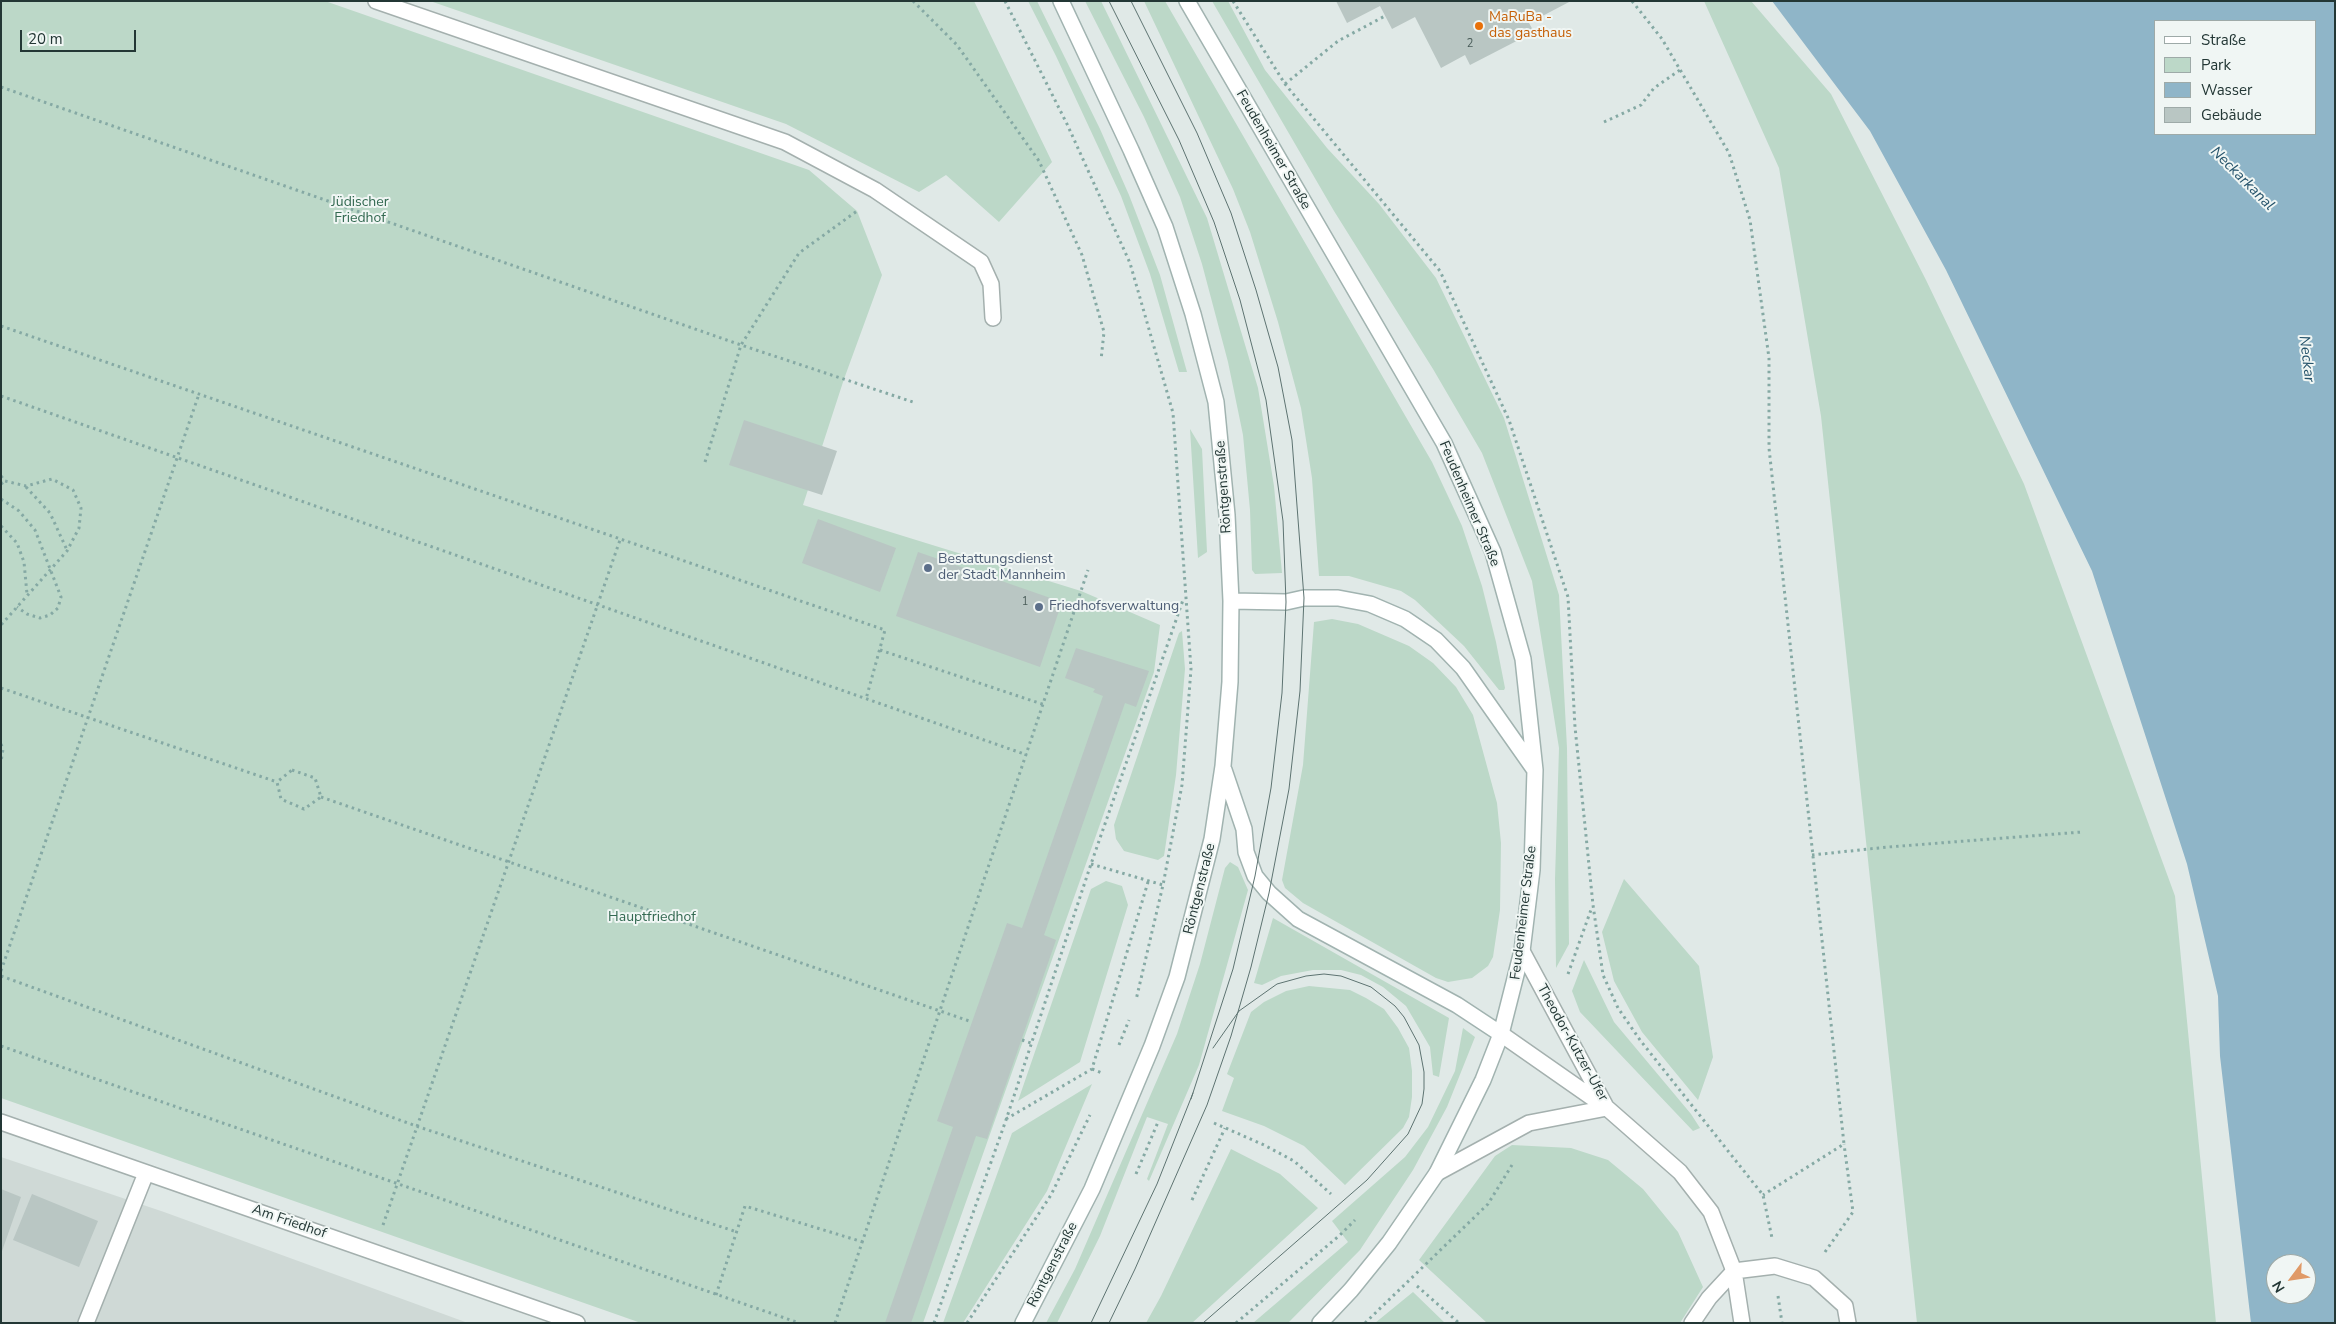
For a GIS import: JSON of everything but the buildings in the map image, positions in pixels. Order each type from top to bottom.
[{"type":"main road","points":[[376,1],[785,142],[875,190],[980,262],[991,284],[993,318]]},
{"type":"main road","name":"Röntgenstraße","points":[[1023,1323],[1092,1189],[1152,1046],[1176,977],[1195,911],[1212,839],[1223,766],[1230,682],[1231,601],[1220,422],[1193,314],[1165,227],[1132,150],[1061,1]]},
{"type":"main road","name":"Feudenheimer Straße","points":[[1187,1],[1444,444],[1493,552],[1523,659],[1535,770],[1532,870],[1522,951],[1501,1034],[1479,1088],[1437,1173]]},
{"type":"main road","points":[[1231,601],[1286,602],[1304,598],[1338,598],[1370,604],[1405,619],[1436,640],[1463,668],[1535,770]]},
{"type":"main road","name":"Theodor-Kutzer-Ufer","points":[[1223,766],[1244,829],[1246,852],[1254,876],[1269,893],[1298,919],[1458,1005],[1607,1108],[1680,1172],[1711,1212],[1734,1271],[1742,1323]]},
{"type":"main road","name":"Theodor-Kutzer-Ufer","points":[[1522,951],[1607,1108]]},
{"type":"main road","name":"Theodor-Kutzer-Ufer","points":[[1437,1173],[1529,1123],[1607,1108]]},
{"type":"main road","name":"Am Friedhof","points":[[1,1122],[577,1323]]},
{"type":"main road","points":[[86,1323],[146,1173]]},
{"type":"main road","points":[[1320,1323],[1352,1290],[1389,1243],[1437,1173]]},
{"type":"main road","points":[[1692,1323],[1709,1298],[1734,1271],[1775,1266],[1814,1278],[1845,1306],[1848,1323]]},
{"type":"path","points":[[913,1],[956,45],[1039,161],[1082,255],[1104,332],[1101,360]]},
{"type":"path","points":[[1005,1],[1068,124],[1130,264],[1172,413],[1184,597],[1191,668],[1182,786],[1163,885],[1136,1002]]},
{"type":"path","points":[[1632,1],[1662,39],[1729,152],[1750,220],[1769,358],[1768,448],[1852,1212],[1826,1247],[1814,1278]]},
{"type":"path","points":[[1285,84],[1338,41],[1386,16]]},
{"type":"path","points":[[1604,122],[1642,105],[1654,88],[1680,70]]},
{"type":"path","points":[[1,87],[741,345],[916,403]]},
{"type":"path","points":[[705,462],[741,345],[799,253],[857,211],[875,190]]},
{"type":"path","points":[[1,326],[886,630],[866,699]]},
{"type":"path","points":[[1,971],[199,394]]},
{"type":"path","points":[[1,396],[1027,755]]},
{"type":"path","points":[[1,476],[5,481],[26,486],[52,479],[73,490],[81,508],[78,528],[67,551],[1,625]]},
{"type":"path","points":[[1,484],[5,481]]},
{"type":"path","points":[[26,486],[50,513],[67,551]]},
{"type":"path","points":[[1,499],[19,511],[35,530],[61,597],[58,608],[50,615],[40,618],[27,614],[17,607]]},
{"type":"path","points":[[1,526],[17,543],[20,549],[24,562],[27,595]]},
{"type":"path","points":[[374,1252],[419,1127],[620,540]]},
{"type":"path","points":[[835,1323],[1045,705],[1088,570]]},
{"type":"path","points":[[934,1323],[1006,1120],[1091,864],[1184,597]]},
{"type":"path","points":[[880,650],[1045,705]]},
{"type":"path","points":[[1,688],[277,782]]},
{"type":"path","points":[[1,744],[3,749],[1,762]]},
{"type":"path","points":[[277,782],[292,770],[315,778],[321,797]]},
{"type":"path","points":[[277,782],[281,799],[304,809],[321,797]]},
{"type":"path","points":[[321,797],[972,1022]]},
{"type":"path","points":[[1812,855],[1888,847],[2082,832]]},
{"type":"path","points":[[1091,864],[1163,885]]},
{"type":"path","points":[[1006,1120],[1092,1069],[1148,882]]},
{"type":"path","points":[[1,976],[419,1127],[737,1232]]},
{"type":"path","points":[[1119,1047],[1132,1011]]},
{"type":"path","points":[[1022,1040],[1031,1043]]},
{"type":"path","points":[[1,1046],[799,1323]]},
{"type":"path","points":[[1092,1069],[1102,1073]]},
{"type":"path","points":[[967,1323],[1051,1195],[1093,1109]]},
{"type":"path","points":[[1136,1174],[1158,1122]]},
{"type":"path","points":[[1214,1123],[1264,1145],[1294,1162],[1331,1194]]},
{"type":"path","points":[[1365,1323],[1488,1204],[1508,1172],[1529,1123]]},
{"type":"path","points":[[1192,1200],[1226,1128]]},
{"type":"path","points":[[1718,1139],[1763,1195],[1771,1232]]},
{"type":"path","points":[[1763,1195],[1844,1144]]},
{"type":"path","points":[[716,1295],[745,1206],[863,1242]]},
{"type":"path","points":[[1236,1323],[1340,1236],[1355,1220]]},
{"type":"path","points":[[1417,1286],[1459,1323]]},
{"type":"shaded area","points":[[1,1157],[164,1212],[468,1323],[1,1323]]},
{"type":"green space","name":"Hauptfriedhof","points":[[1,1],[325,1],[809,170],[857,211],[882,275],[844,379],[803,505],[1081,591],[1160,625],[1154,672],[923,1323],[641,1323],[1,1098]]},
{"type":"green space","points":[[430,1],[974,1],[1052,162],[999,222],[946,175],[919,192],[786,124]]},
{"type":"green space","points":[[1028,1],[1037,1],[1100,129],[1129,195],[1160,275],[1187,372],[1179,372],[1150,274],[1121,196],[1056,56]]},
{"type":"green space","points":[[1085,1],[1101,1],[1207,218],[1258,388],[1274,486],[1282,573],[1255,574],[1252,570],[1250,510],[1243,435],[1228,362],[1202,264],[1180,197],[1144,117]]},
{"type":"green space","points":[[1144,1],[1165,1],[1432,462],[1462,526],[1482,586],[1496,642],[1504,690],[1499,690],[1464,646],[1415,600],[1401,591],[1349,576],[1319,576],[1312,478],[1301,408],[1278,322],[1250,232],[1233,189]]},
{"type":"green space","points":[[1212,1],[1228,1],[1265,70],[1327,148],[1379,204],[1436,278],[1504,418],[1559,595],[1567,748],[1569,944],[1556,968],[1555,879],[1559,748],[1532,581],[1482,453],[1433,369],[1334,211]]},
{"type":"green space","points":[[1704,1],[1751,1],[1831,94],[1926,280],[2024,484],[2175,896],[2216,1323],[1917,1323],[1821,416],[1779,168]]},
{"type":"green space","points":[[1190,429],[1202,449],[1207,552],[1198,558]]},
{"type":"green space","points":[[1332,619],[1358,624],[1409,646],[1433,663],[1456,687],[1473,715],[1497,803],[1501,843],[1500,910],[1493,957],[1488,966],[1472,978],[1448,982],[1436,978],[1303,903],[1285,888],[1282,880],[1303,765],[1314,622]]},
{"type":"green space","points":[[1182,631],[1185,669],[1176,775],[1164,856],[1158,860],[1124,851],[1116,839],[1114,825],[1179,633]]},
{"type":"green space","points":[[1230,862],[1238,867],[1248,890],[1199,1065],[1149,1181],[1147,1179],[1168,1124],[1147,1117],[1100,1236],[1057,1323],[1046,1323],[1075,1269],[1177,1034],[1200,964],[1225,868]]},
{"type":"green space","points":[[1624,879],[1699,966],[1713,1057],[1698,1100],[1642,1032],[1614,981],[1602,932]]},
{"type":"green space","points":[[1106,881],[1122,886],[1128,905],[1080,1062],[1018,1101],[1091,889]]},
{"type":"green space","points":[[1273,918],[1449,1018],[1439,1077],[1433,1075],[1430,1047],[1406,1006],[1383,987],[1361,975],[1341,970],[1313,970],[1281,976],[1262,985],[1254,983]]},
{"type":"green space","points":[[1584,960],[1614,1022],[1691,1114],[1700,1128],[1693,1131],[1580,1012],[1572,991]]},
{"type":"green space","points":[[1309,986],[1350,990],[1384,1009],[1398,1028],[1409,1048],[1412,1071],[1412,1097],[1409,1117],[1403,1128],[1345,1185],[1304,1146],[1264,1126],[1222,1111],[1234,1078],[1227,1074],[1251,1012],[1264,1002],[1286,991]]},
{"type":"green space","points":[[1463,1028],[1475,1037],[1447,1107],[1413,1170],[1360,1250],[1288,1323],[1253,1323],[1348,1242],[1332,1221],[1405,1157],[1428,1127],[1455,1071]]},
{"type":"green space","points":[[1092,1084],[1047,1191],[963,1323],[943,1323],[1012,1133]]},
{"type":"green space","points":[[1512,1145],[1571,1148],[1608,1160],[1643,1189],[1678,1232],[1703,1287],[1680,1323],[1487,1323],[1419,1260],[1495,1156]]},
{"type":"green space","points":[[1231,1149],[1280,1174],[1318,1208],[1192,1323],[1146,1323],[1161,1296]]},
{"type":"green space","points":[[1413,1292],[1445,1323],[1375,1323]]},
{"type":"water","points":[[1772,1],[2335,1],[2335,1323],[2251,1323],[2220,1056],[2218,996],[2187,864],[2092,571],[1946,270],[1870,131]]},
{"type":"tram line","points":[[1109,1],[1179,140],[1214,222],[1240,300],[1266,400],[1283,521],[1286,602],[1282,693],[1271,788],[1255,876],[1233,969],[1191,1099]]},
{"type":"tram line","points":[[1109,1323],[1135,1269],[1207,1105],[1231,1036],[1251,967],[1269,893],[1289,789],[1300,691],[1304,598],[1292,440],[1278,367],[1256,290],[1231,213],[1197,133],[1131,1]]},
{"type":"tram line","points":[[1203,1323],[1367,1180],[1408,1134],[1422,1104],[1424,1089],[1424,1072],[1419,1045],[1404,1017],[1395,1006],[1371,987],[1341,976],[1324,974],[1306,976],[1277,984],[1239,1011],[1213,1048]]},
{"type":"tram line","points":[[1091,1323],[1157,1184],[1193,1093]]},
{"type":"place","name":"MaRuBa - das gasthaus","points":[[1479,26]]},
{"type":"place","name":"Bestattungsdienst der Stadt Mannheim","points":[[928,568]]},
{"type":"place","name":"Friedhofsverwaltung","points":[[1039,607]]},
{"type":"water label","name":"Neckarkanal","points":[[2242,179]]},
{"type":"water label","name":"Neckar","points":[[2306,359]]},
{"type":"park label","name":"Jüdischer Friedhof","points":[[360,212]]}]
